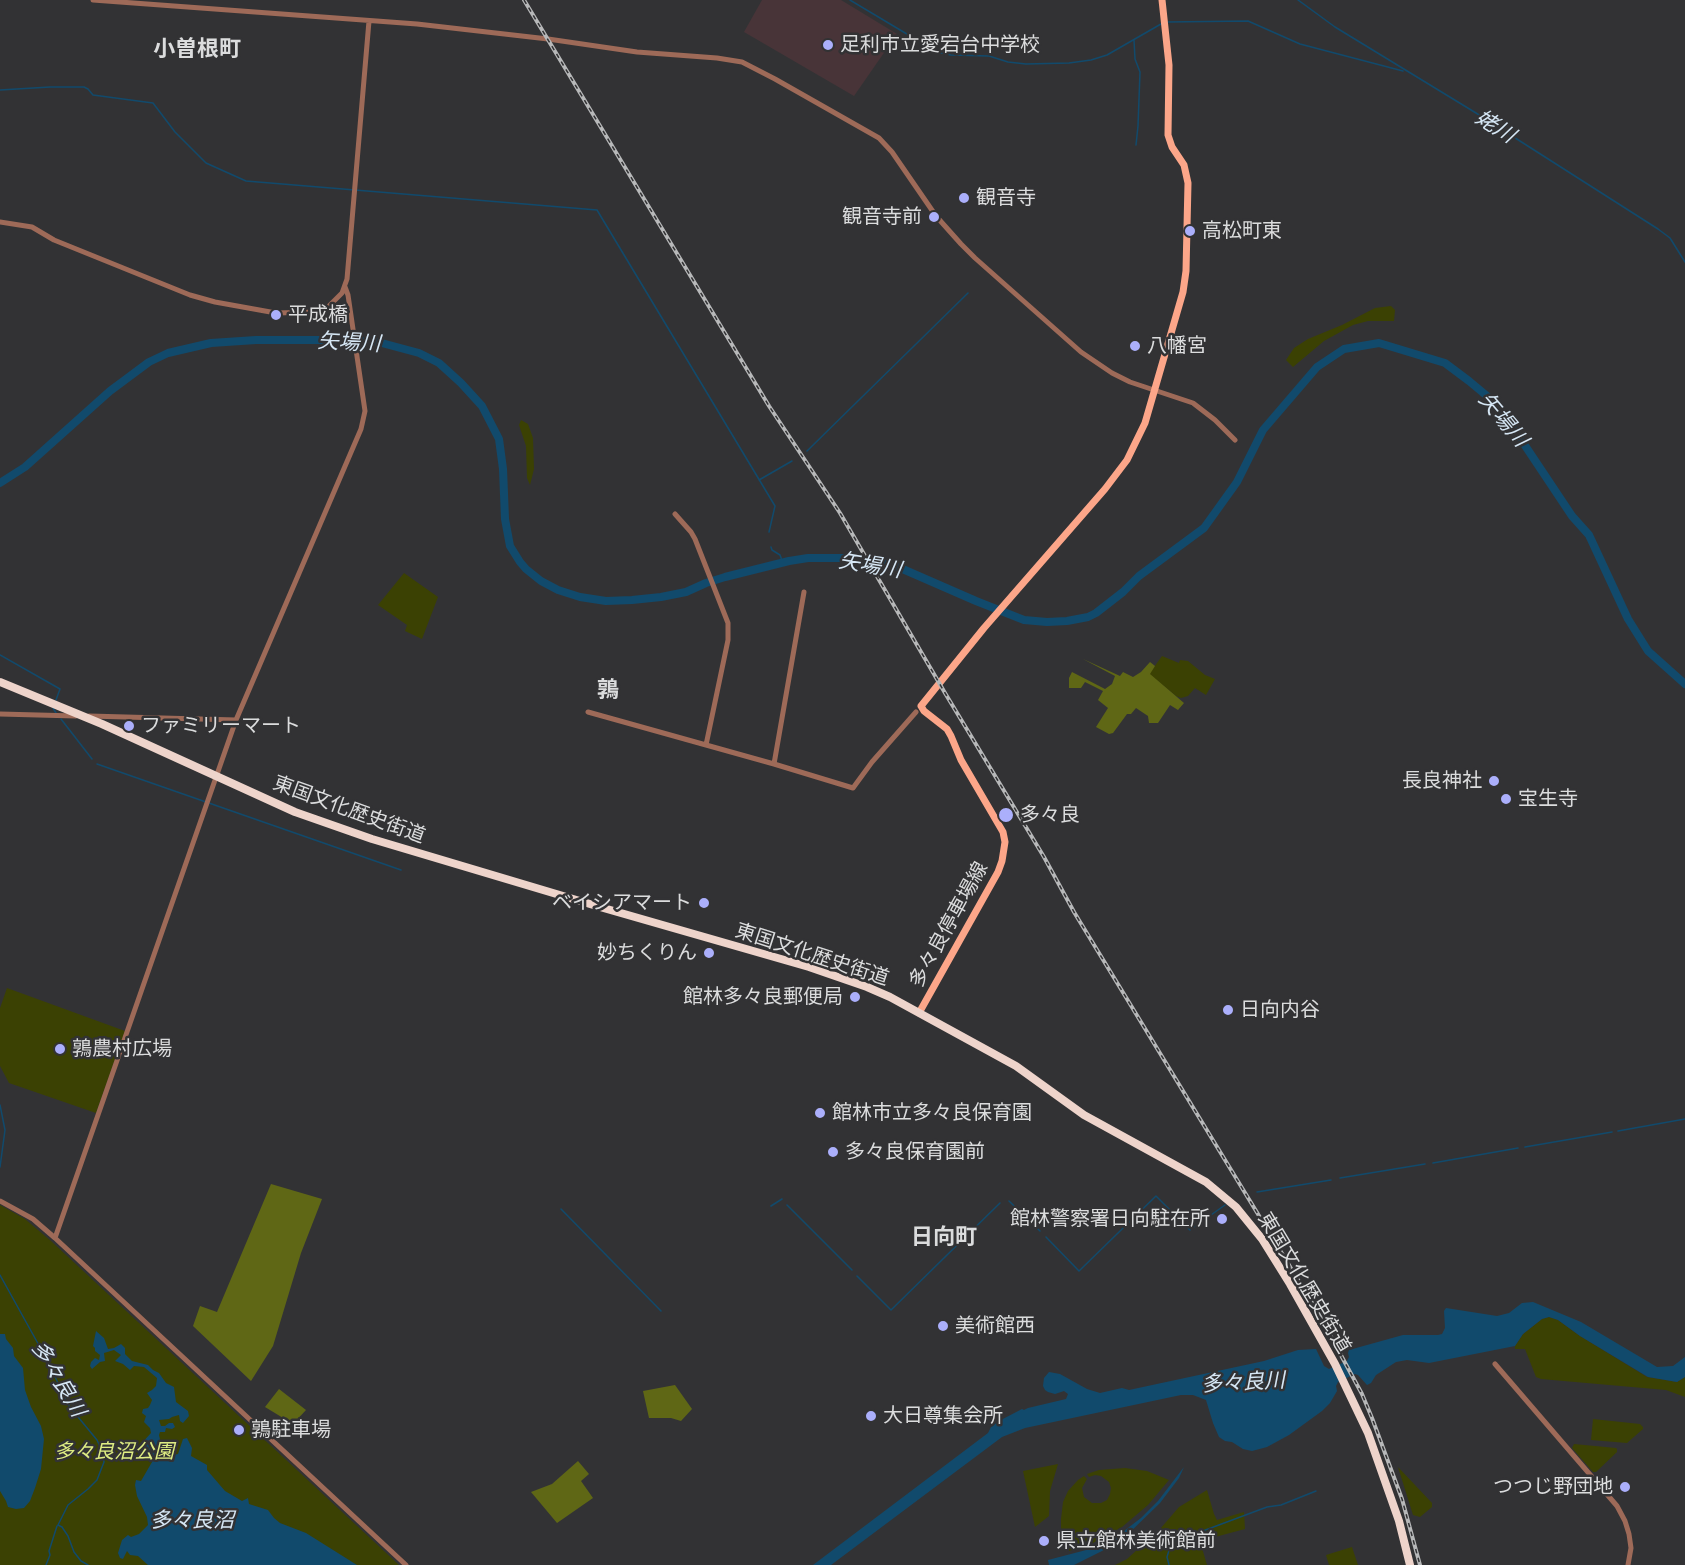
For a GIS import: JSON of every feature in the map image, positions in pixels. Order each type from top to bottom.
[{"type":"highway","name":"東国文化歴史街道","points":[[0,682],[83,716],[295,812],[372,839],[830,974],[867,987],[920,1013],[1022,1069],[1084,1115],[1184,1168],[1224,1196],[1245,1217],[1262,1239],[1290,1284],[1344,1381],[1368,1433],[1400,1521],[1410,1565]]},
{"type":"main road","points":[[1155,391],[1183,292],[1188,213],[1186,172],[1168,135],[1169,65],[1162,0]]},
{"type":"main road","name":"多々良停車場線","points":[[920,1013],[1000,866],[1004,855],[1005,838],[961,760],[948,731],[921,706],[1123,466],[1141,433],[1155,391]]},
{"type":"street","points":[[93,0],[462,29],[637,52],[742,62],[879,138],[899,161],[936,216],[975,258],[1081,352],[1119,377],[1193,404],[1215,420],[1235,440]]},
{"type":"street","points":[[0,222],[32,227],[54,240],[190,295],[276,313],[321,311],[334,302],[345,287],[348,272],[369,21]]},
{"type":"street","points":[[55,1238],[236,720],[361,429],[365,411],[345,287]]},
{"type":"street","points":[[675,514],[692,532],[728,623],[728,640],[706,745]]},
{"type":"street","points":[[774,764],[804,592]]},
{"type":"street","points":[[588,712],[853,788],[872,762],[916,712]]},
{"type":"street","points":[[0,714],[236,720]]},
{"type":"street","points":[[1,1201],[33,1219],[55,1238],[406,1565]]},
{"type":"street","points":[[1495,1364],[1617,1506],[1629,1534],[1631,1548],[1628,1565]]},
{"type":"shaded area","name":"足利市立愛宕台中学校","points":[[762,0],[841,0],[897,34],[854,96],[744,32]]},
{"type":"green space","points":[[1391,306],[1395,310],[1394,321],[1368,321],[1353,325],[1324,341],[1293,367],[1286,360],[1294,348],[1308,339],[1375,308]]},
{"type":"green space","points":[[521,420],[528,424],[533,438],[534,469],[530,485],[527,478],[526,446],[519,425]]},
{"type":"green space","points":[[404,573],[438,597],[422,639],[405,631],[407,625],[378,605]]},
{"type":"green space","points":[[1162,656],[1179,663],[1180,660],[1188,661],[1205,675],[1215,679],[1206,695],[1195,688],[1188,696],[1181,698],[1149,674]]},
{"type":"green space","points":[[1083,659],[1120,676],[1123,672],[1133,677],[1150,662],[1155,666],[1150,674],[1184,703],[1178,710],[1170,705],[1158,723],[1149,723],[1148,716],[1136,708],[1131,714],[1127,714],[1113,733],[1109,734],[1096,727],[1108,708],[1098,700],[1103,691],[1085,682],[1081,688],[1069,688],[1069,678],[1072,672],[1105,689],[1112,684],[1115,676]]},
{"type":"green space","name":"鶉農村広場","points":[[7,988],[125,1031],[96,1113],[9,1083],[0,1066],[0,1008]]},
{"type":"green space","points":[[271,1184],[322,1199],[301,1253],[273,1346],[251,1381],[193,1326],[200,1306],[217,1312]]},
{"type":"green space","name":"多々良沼公園","points":[[0,1205],[25,1219],[51,1241],[399,1565],[0,1565]]},
{"type":"green space","points":[[1549,1317],[1558,1320],[1647,1377],[1677,1382],[1685,1377],[1685,1397],[1666,1390],[1536,1377],[1525,1349],[1515,1349],[1515,1346],[1523,1334],[1542,1319]]},
{"type":"green space","points":[[675,1385],[692,1409],[681,1421],[671,1418],[649,1418],[643,1391]]},
{"type":"green space","points":[[279,1389],[306,1410],[293,1424],[265,1407]]},
{"type":"green space","points":[[1593,1419],[1640,1424],[1643,1429],[1627,1443],[1591,1440]]},
{"type":"green space","points":[[1574,1444],[1616,1448],[1617,1452],[1596,1472],[1593,1472],[1572,1448]]},
{"type":"green space","points":[[578,1461],[589,1474],[581,1481],[593,1498],[557,1523],[531,1492],[552,1484]]},
{"type":"green space","points":[[1058,1464],[1050,1491],[1049,1516],[1035,1527],[1023,1471]]},
{"type":"green space","points":[[1398,1467],[1432,1503],[1432,1507],[1420,1517],[1413,1515]]},
{"type":"green space","points":[[1125,1468],[1147,1471],[1169,1480],[1148,1505],[1122,1527],[1093,1543],[1069,1551],[1061,1528],[1063,1502],[1068,1491],[1084,1476],[1087,1479],[1082,1488],[1084,1497],[1092,1503],[1101,1503],[1107,1500],[1110,1494],[1109,1482],[1101,1476],[1089,1477],[1087,1474],[1099,1470]]},
{"type":"green space","points":[[1207,1490],[1217,1520],[1244,1512],[1245,1529],[1200,1541],[1207,1565],[1115,1565],[1127,1559],[1160,1529],[1179,1507]]},
{"type":"green space","points":[[1352,1547],[1358,1565],[1329,1565],[1326,1555]]},
{"type":"water","points":[[1533,1302],[1581,1322],[1657,1367],[1673,1366],[1685,1357],[1685,1377],[1677,1382],[1648,1377],[1558,1320],[1549,1317],[1542,1319],[1523,1334],[1515,1346],[1429,1363],[1407,1360],[1396,1362],[1376,1375],[1367,1385],[1355,1374],[1338,1382],[1337,1391],[1322,1411],[1289,1435],[1267,1447],[1252,1451],[1219,1437],[1206,1400],[1193,1395],[1181,1395],[1025,1428],[1002,1437],[831,1565],[813,1565],[988,1433],[991,1427],[999,1421],[1022,1409],[1066,1399],[1068,1394],[1064,1391],[1055,1394],[1045,1390],[1044,1378],[1049,1372],[1060,1374],[1087,1389],[1100,1393],[1122,1388],[1129,1390],[1264,1361],[1298,1350],[1316,1349],[1324,1366],[1329,1369],[1347,1361],[1349,1350],[1403,1335],[1442,1334],[1445,1328],[1444,1311],[1446,1308],[1497,1316],[1509,1313],[1522,1303]]},
{"type":"water","name":"多々良沼","points":[[96,1331],[104,1338],[108,1349],[121,1344],[125,1348],[125,1354],[132,1361],[148,1365],[159,1373],[166,1383],[174,1387],[176,1402],[188,1411],[189,1416],[183,1423],[179,1415],[159,1420],[161,1426],[173,1423],[175,1427],[166,1428],[165,1432],[160,1432],[162,1448],[173,1455],[178,1454],[183,1439],[187,1438],[192,1448],[191,1456],[207,1465],[207,1470],[225,1491],[242,1501],[248,1498],[249,1504],[268,1510],[280,1523],[306,1533],[357,1565],[148,1565],[138,1556],[130,1555],[127,1551],[123,1559],[120,1558],[118,1553],[122,1540],[128,1535],[131,1537],[139,1534],[148,1525],[135,1485],[136,1480],[141,1481],[152,1462],[151,1456],[143,1460],[140,1454],[144,1452],[145,1447],[141,1444],[151,1433],[150,1428],[144,1422],[146,1416],[142,1413],[143,1409],[150,1405],[152,1400],[147,1393],[156,1386],[157,1378],[144,1367],[134,1366],[130,1370],[115,1361],[121,1355],[114,1350],[104,1353],[105,1361],[92,1369],[91,1362],[95,1358],[99,1360],[100,1355],[93,1346]]},
{"type":"water","points":[[0,1334],[5,1334],[13,1348],[14,1356],[23,1368],[25,1390],[41,1426],[44,1439],[41,1469],[30,1501],[24,1508],[16,1509],[8,1507],[0,1491]]},
{"type":"water","points":[[1184,1467],[1179,1478],[1160,1503],[1126,1536],[1074,1565],[1049,1565],[1048,1560],[1090,1549],[1124,1531],[1158,1501]]},
{"type":"waterway","points":[[850,0],[937,52],[951,55],[989,56],[1008,62],[1026,64],[1091,60],[1107,55],[1161,24]]},
{"type":"waterway","name":"姥川","points":[[1298,0],[1335,27],[1476,113],[1658,229],[1670,238],[1685,262]]},
{"type":"waterway","points":[[1167,22],[1248,21],[1300,44],[1403,71]]},
{"type":"waterway","points":[[1134,40],[1135,59],[1140,72],[1136,145]]},
{"type":"waterway","points":[[0,90],[84,87],[93,95],[153,103],[175,132],[206,163],[246,181],[597,210],[775,506],[769,532]]},
{"type":"waterway","points":[[807,451],[968,293]]},
{"type":"waterway","name":"矢場川","points":[[0,483],[25,467],[110,391],[149,362],[168,353],[211,343],[256,340],[378,342],[419,353],[439,363],[482,406],[499,439],[505,519],[510,546],[526,569],[541,581],[558,590],[580,597],[606,601],[661,597],[686,592],[725,577],[789,561],[808,558],[843,558],[870,560],[898,567],[1024,620],[1067,621],[1096,613],[1139,576],[1204,528],[1237,482],[1263,430],[1317,367],[1344,349],[1379,343],[1445,363],[1493,401],[1572,516],[1589,535],[1628,619],[1648,651],[1685,684]]},
{"type":"waterway","points":[[759,480],[792,461]]},
{"type":"waterway","points":[[771,547],[780,555],[783,563]]},
{"type":"waterway","points":[[0,655],[60,689],[56,700]]},
{"type":"waterway","points":[[53,708],[56,713]]},
{"type":"waterway","points":[[61,719],[92,759]]},
{"type":"waterway","points":[[97,764],[401,870]]},
{"type":"waterway","name":"多々良川","points":[[0,1105],[5,1130],[0,1167]]},
{"type":"waterway","points":[[1618,1131],[1685,1119]]},
{"type":"waterway","points":[[1525,1147],[1612,1132]]},
{"type":"waterway","points":[[1433,1163],[1518,1148]]},
{"type":"waterway","points":[[1340,1178],[1425,1164]]},
{"type":"waterway","points":[[1257,1192],[1331,1180]]},
{"type":"waterway","points":[[1046,1237],[1079,1271],[1156,1196],[1190,1230]]},
{"type":"waterway","points":[[771,1206],[782,1199]]},
{"type":"waterway","points":[[1009,1201],[1040,1231]]},
{"type":"waterway","points":[[857,1276],[891,1310],[1000,1203]]},
{"type":"waterway","points":[[787,1205],[852,1270]]},
{"type":"waterway","points":[[1194,1227],[1225,1205]]},
{"type":"waterway","points":[[561,1209],[661,1311]]},
{"type":"waterway","name":"多々良川","points":[[0,1275],[46,1358],[69,1406],[97,1440],[102,1451],[104,1462],[97,1480],[68,1505],[58,1525],[68,1536],[74,1552],[81,1561],[88,1565]]},
{"type":"waterway","points":[[1169,1565],[1167,1557],[1170,1547],[1176,1541],[1316,1491]]},
{"type":"waterway","points":[[46,1565],[57,1526]]},
{"type":"railway","points":[[524,0],[769,406],[840,513],[1044,857],[1074,912],[1317,1311],[1362,1394],[1372,1418],[1402,1499],[1420,1565]]},
{"type":"place","name":"足利市立愛宕台中学校","points":[[828,45]]},
{"type":"place","name":"観音寺","points":[[964,198]]},
{"type":"place","name":"観音寺前","points":[[934,217]]},
{"type":"place","name":"高松町東","points":[[1190,231]]},
{"type":"place","name":"平成橋","points":[[276,315]]},
{"type":"place","name":"八幡宮","points":[[1135,346]]},
{"type":"place","name":"ファミリーマート","points":[[129,726]]},
{"type":"place","name":"長良神社","points":[[1494,781]]},
{"type":"place","name":"宝生寺","points":[[1506,799]]},
{"type":"place","name":"多々良","points":[[1006,815]]},
{"type":"place","name":"ベイシアマート","points":[[704,903]]},
{"type":"place","name":"妙ちくりん","points":[[709,953]]},
{"type":"place","name":"館林多々良郵便局","points":[[855,997]]},
{"type":"place","name":"日向内谷","points":[[1228,1010]]},
{"type":"place","name":"鶉農村広場","points":[[60,1049]]},
{"type":"place","name":"館林市立多々良保育園","points":[[820,1113]]},
{"type":"place","name":"多々良保育園前","points":[[833,1152]]},
{"type":"place","name":"館林警察署日向駐在所","points":[[1222,1219]]},
{"type":"place","name":"美術館西","points":[[943,1326]]},
{"type":"place","name":"大日尊集会所","points":[[871,1416]]},
{"type":"place","name":"鶉駐車場","points":[[239,1430]]},
{"type":"place","name":"つつじ野団地","points":[[1625,1487]]},
{"type":"place","name":"県立館林美術館前","points":[[1044,1541]]},
{"type":"district","name":"小曽根町","points":[[197,50]]},
{"type":"district","name":"鶉","points":[[608,691]]},
{"type":"district","name":"日向町","points":[[944,1238]]}]
